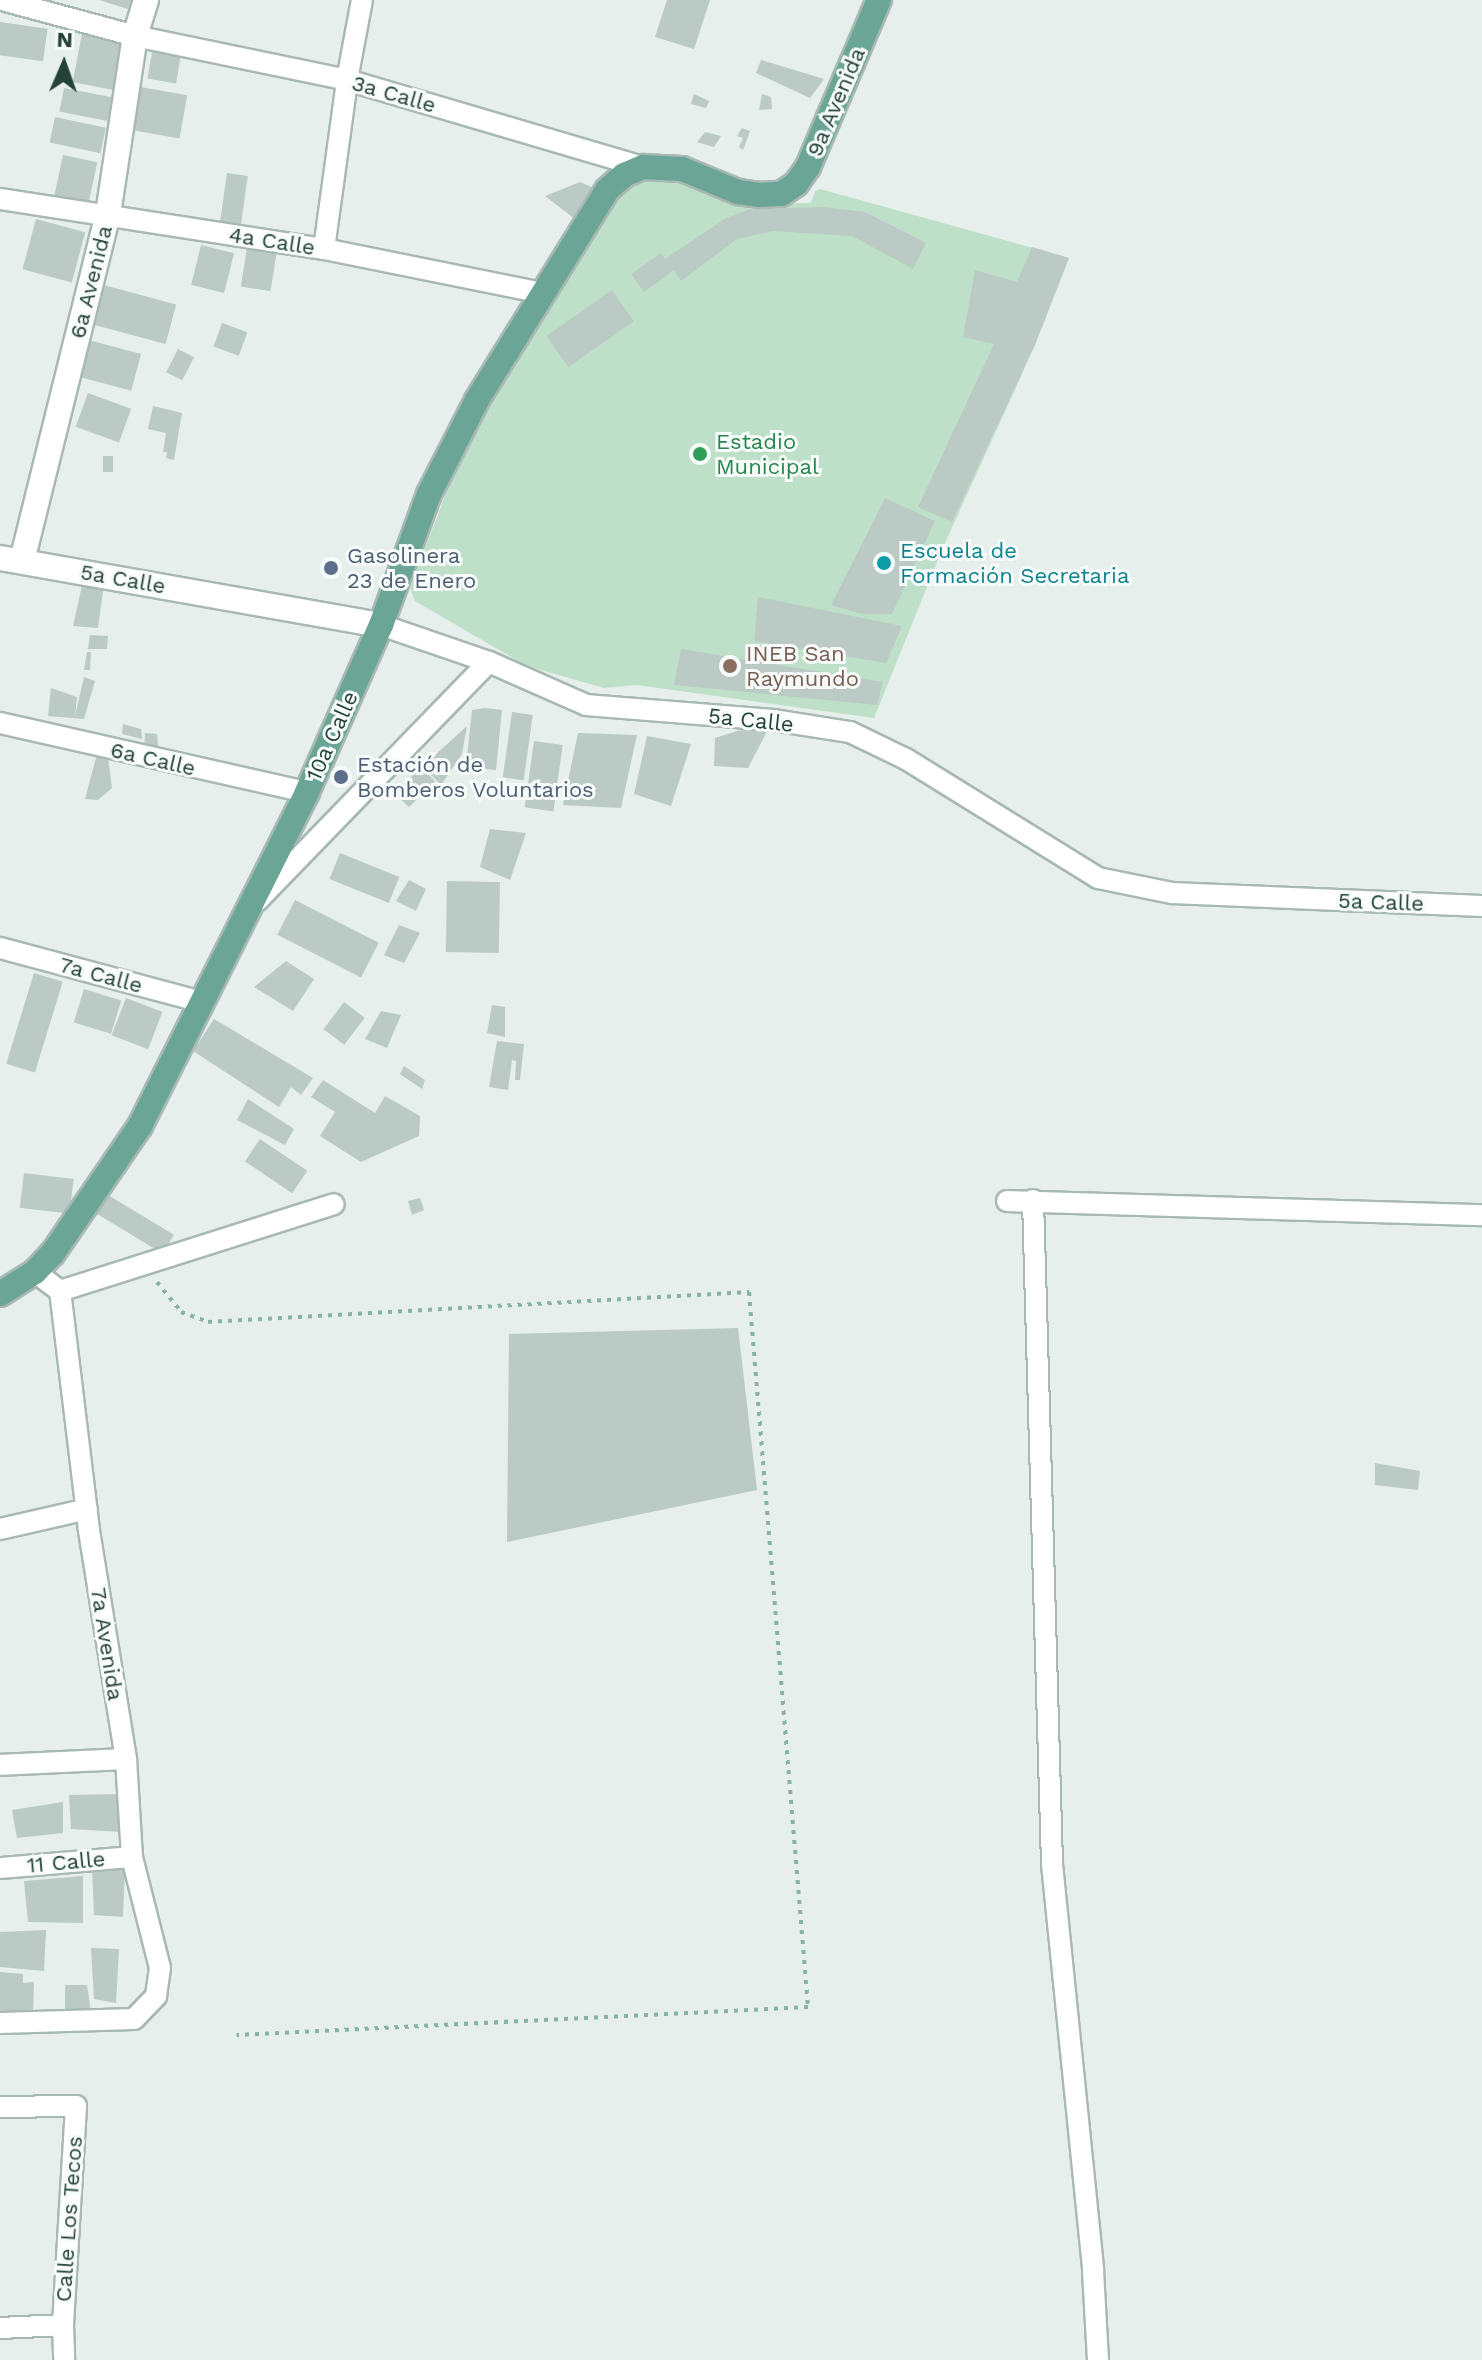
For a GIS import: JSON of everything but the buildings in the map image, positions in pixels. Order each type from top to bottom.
[{"type":"main road","name":"9a Avenida","points":[[781,194],[796,184],[808,167],[879,0]]},
{"type":"main road","name":"3a Calle","points":[[643,167],[682,169],[738,192],[781,194]]},
{"type":"main road","name":"10a Calle","points":[[0,1294],[35,1272],[62,1240],[140,1126],[307,792],[381,625],[429,494],[477,400],[607,190],[624,175],[643,167]]},
{"type":"street","name":"3a Calle","points":[[2,0],[135,36],[347,80],[643,167]]},
{"type":"street","name":"6a Avenida","points":[[11,560],[108,214],[135,36],[146,0]]},
{"type":"street","points":[[324,249],[347,80],[362,0]]},
{"type":"street","name":"4a Calle","points":[[0,199],[324,249],[543,293]]},
{"type":"street","name":"5a Calle","points":[[11,560],[381,625],[489,662],[586,705],[773,720],[850,732],[906,759],[1098,878],[1172,893],[1482,906]]},
{"type":"street","points":[[249,910],[489,662]]},
{"type":"street","name":"6a Calle","points":[[0,723],[307,792]]},
{"type":"street","name":"7a Calle","points":[[0,948],[202,1002]]},
{"type":"street","points":[[1033,1200],[1052,1864],[1093,2271],[1098,2360]]},
{"type":"street","points":[[1007,1201],[1482,1215]]},
{"type":"street","points":[[35,1272],[60,1291],[334,1204]]},
{"type":"street","name":"7a Avenida","points":[[0,2023],[134,2019],[156,1996],[160,1968],[132,1857],[126,1759],[87,1509],[60,1291]]},
{"type":"street","points":[[0,1529],[87,1509]]},
{"type":"street","points":[[0,1765],[126,1759]]},
{"type":"street","name":"11 Calle","points":[[0,1868],[132,1857]]},
{"type":"street","name":"Calle Los Tecos","points":[[0,2107],[76,2106],[63,2325],[64,2360]]},
{"type":"street","points":[[0,2328],[63,2325]]},
{"type":"path","points":[[145,1266],[181,1312],[208,1322],[749,1292],[808,2007],[237,2035]]},
{"type":"green space","points":[[664,173],[753,204],[811,203],[815,191],[820,189],[1069,258],[1019,381],[944,545],[874,718],[637,685],[604,688],[527,666],[415,601],[410,588],[462,451],[627,185],[647,174]]},
{"type":"place","name":"Estadio Municipal","points":[[700,454]]},
{"type":"place","name":"Escuela de Formación Secretaria","points":[[884,563]]},
{"type":"place","name":"Gasolinera 23 de Enero","points":[[331,568]]},
{"type":"place","name":"INEB San Raymundo","points":[[730,666]]},
{"type":"place","name":"Estación de Bomberos Voluntarios","points":[[341,777]]}]
